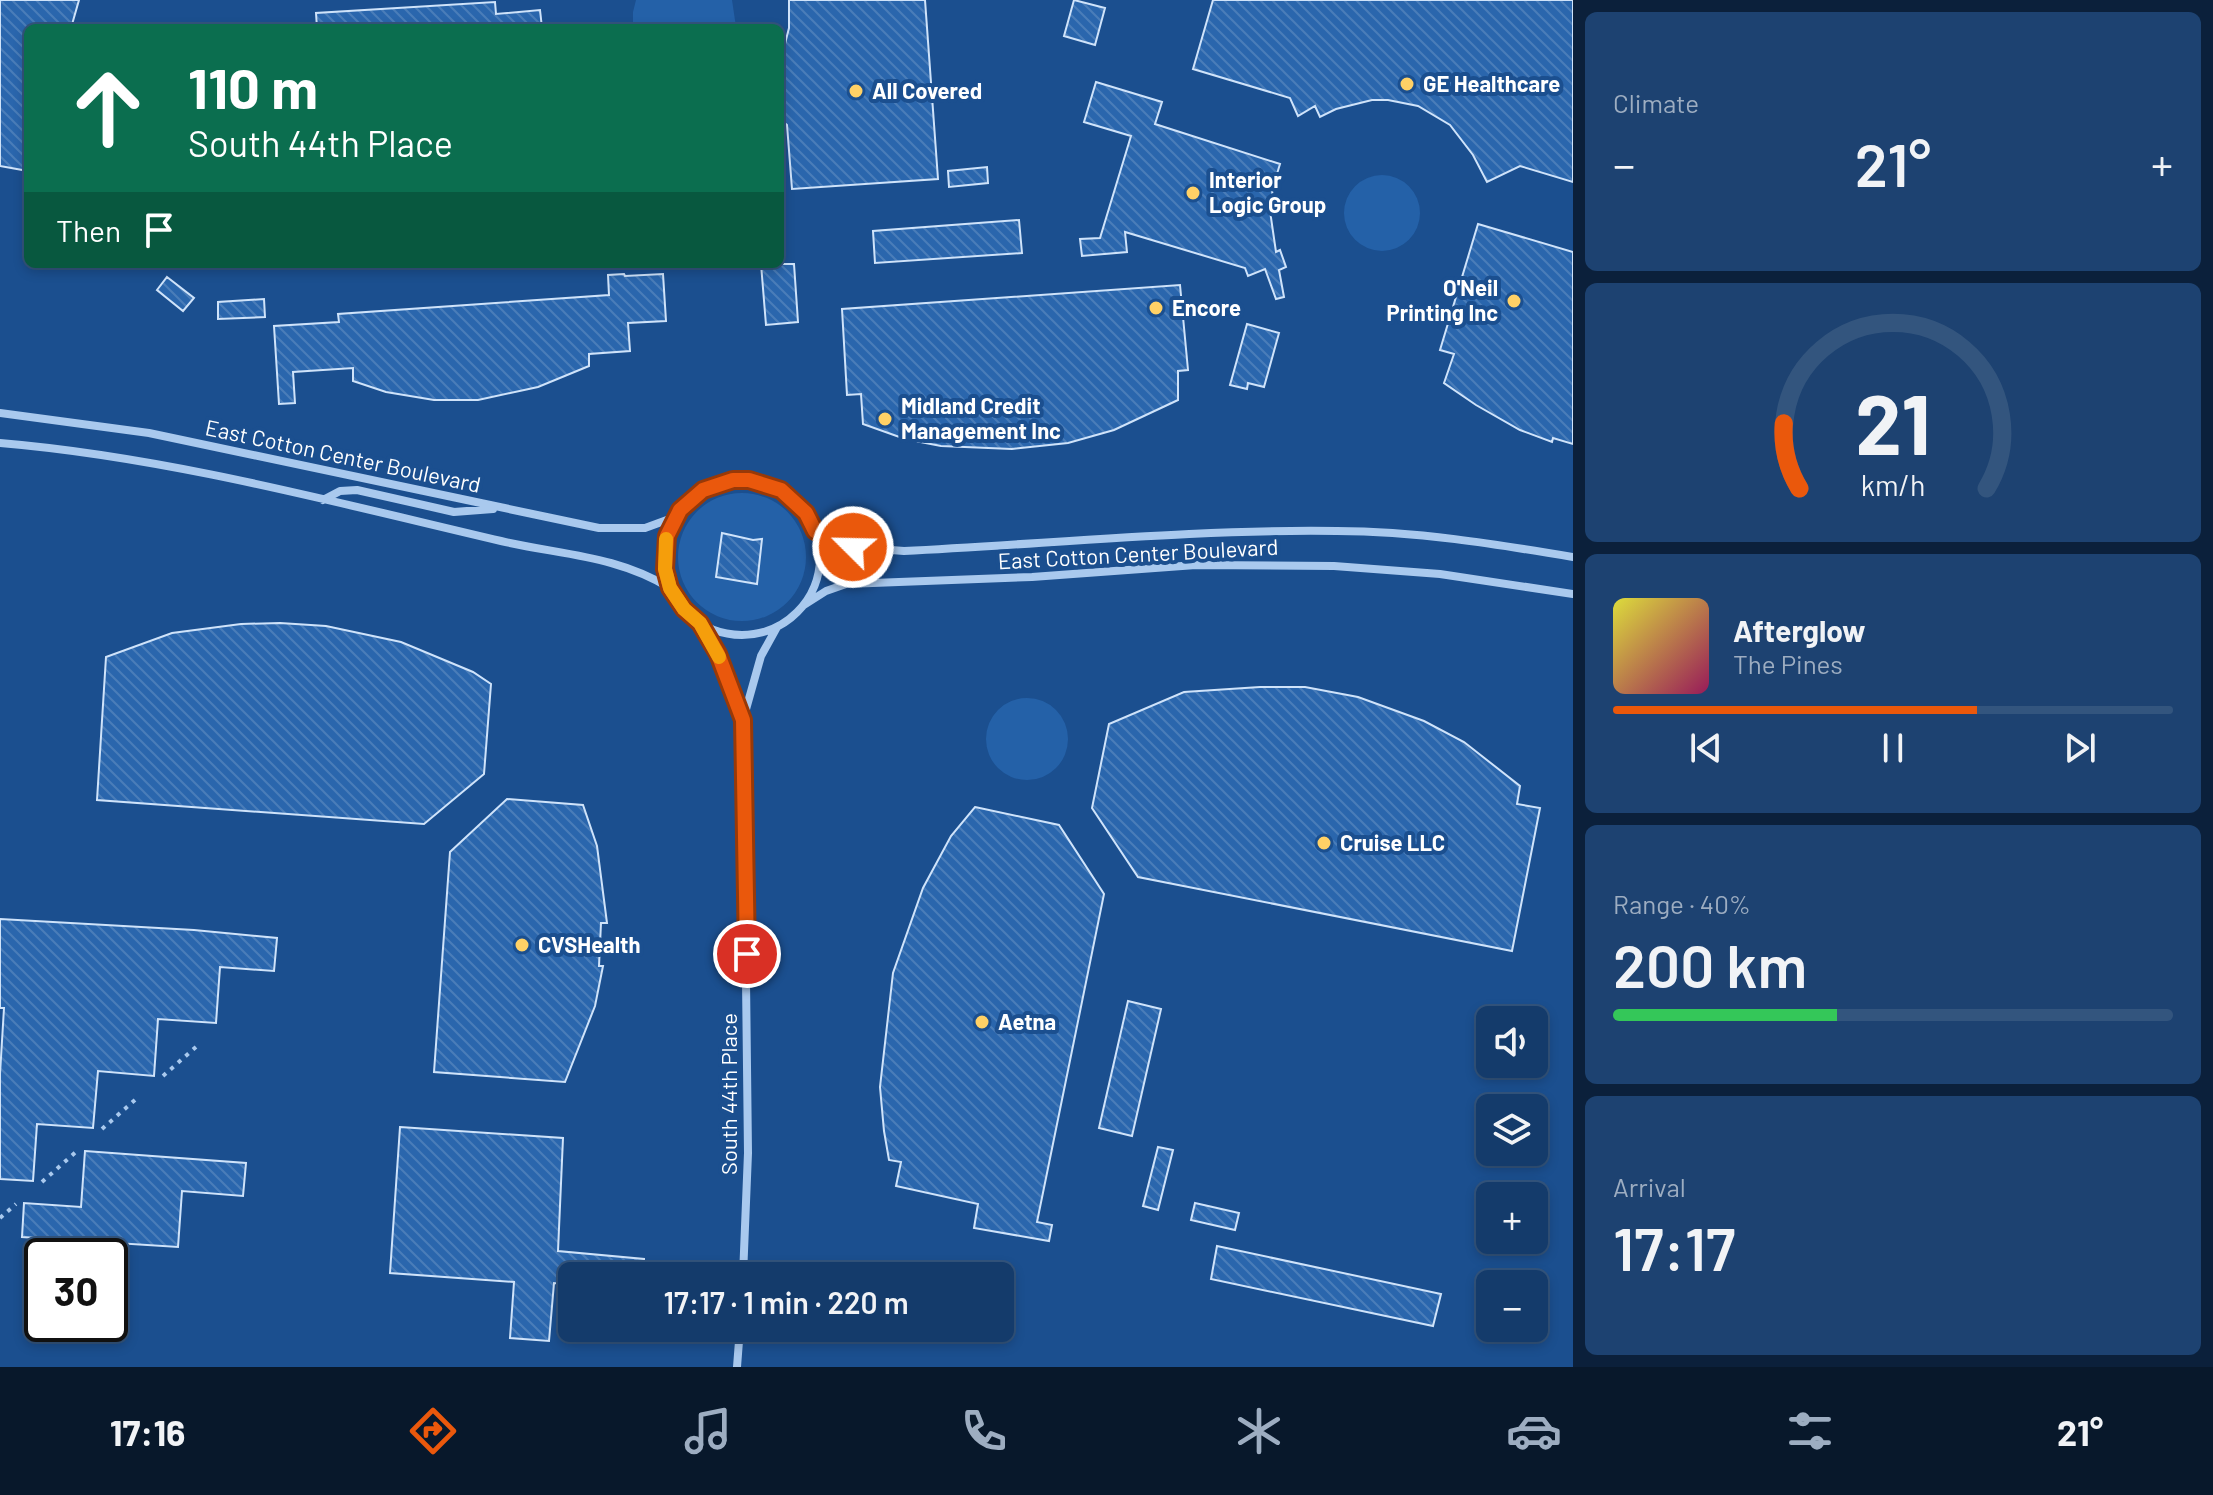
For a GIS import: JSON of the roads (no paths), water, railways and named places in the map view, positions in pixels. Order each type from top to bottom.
[{"type":"street","name":"East Cotton Center Boulevard","points":[[0,413],[149,433],[618,530],[658,526],[675,517],[690,499],[703,490],[733,480],[769,484],[793,498],[806,513],[815,531],[819,568],[804,605]]},
{"type":"street","points":[[0,443],[144,462],[505,542],[618,563],[647,574],[670,588]]},
{"type":"street","points":[[323,500],[340,491],[357,490],[454,512],[502,508]]},
{"type":"street","points":[[675,517],[664,550],[665,569],[670,588],[684,609],[700,623]]},
{"type":"street","name":"East Cotton Center Boulevard","points":[[815,531],[853,547],[904,551],[1209,533],[1339,530],[1451,539],[1573,557]]},
{"type":"street","name":"East Cotton Center Boulevard","points":[[700,623],[714,630],[742,635],[777,627],[826,591],[846,584],[1233,565],[1334,566],[1440,574],[1573,594]]},
{"type":"street","name":"South 44th Place","points":[[700,623],[718,654],[743,720]]},
{"type":"street","name":"South 44th Place","points":[[743,1262],[748,1122],[743,720],[760,660],[777,627]]},
{"type":"street","points":[[737,1367],[739,1342]]},
{"type":"place","name":"GE Healthcare","points":[[1407,84]]},
{"type":"place","name":"All Covered","points":[[856,91]]},
{"type":"place","name":"Interior Logic Group","points":[[1193,193]]},
{"type":"place","name":"O'Neil Printing Inc","points":[[1514,301]]},
{"type":"place","name":"Encore","points":[[1156,308]]},
{"type":"place","name":"Midland Credit Management Inc","points":[[885,419]]},
{"type":"place","name":"Cruise LLC","points":[[1324,843]]},
{"type":"place","name":"CVSHealth","points":[[522,945]]},
{"type":"place","name":"Aetna","points":[[982,1022]]}]
